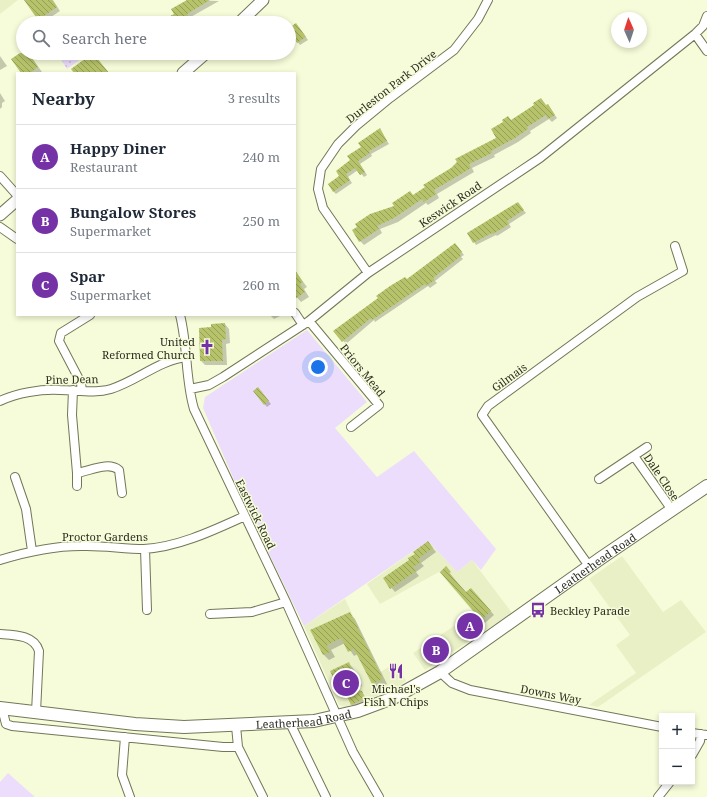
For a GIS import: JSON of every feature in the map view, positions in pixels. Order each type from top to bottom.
[{"type":"main road","name":"Leatherhead Road","points":[[1,708],[162,726],[236,726],[290,722],[336,717],[365,709],[393,698],[440,672],[589,566],[707,486]]},
{"type":"street","points":[[246,16],[263,0]]},
{"type":"street","name":"Durleston Park Drive","points":[[368,273],[323,208],[318,189],[320,169],[338,144],[356,126],[390,98],[454,50],[478,19],[488,0]]},
{"type":"street","name":"Keswick Road","points":[[190,389],[209,385],[306,323],[368,273],[540,158],[695,34],[703,26],[707,16]]},
{"type":"street","points":[[695,34],[707,51]]},
{"type":"street","points":[[184,72],[198,60]]},
{"type":"street","points":[[0,176],[16,194]]},
{"type":"street","points":[[0,215],[16,201]]},
{"type":"street","points":[[0,227],[16,239]]},
{"type":"street","name":"Gilmais","points":[[589,566],[482,416],[488,406],[637,297],[683,272],[675,246]]},
{"type":"street","points":[[296,314],[306,323]]},
{"type":"street","points":[[82,391],[81,384],[59,341],[61,333],[88,316]]},
{"type":"street","name":"Eastwick Road","points":[[180,316],[194,409],[286,602],[336,717],[353,752],[379,797]]},
{"type":"street","name":"Priors Mead","points":[[306,323],[379,405],[351,427]]},
{"type":"street","name":"Pine Dean","points":[[0,401],[20,394],[48,390],[82,391],[110,389],[173,360],[187,357]]},
{"type":"street","points":[[73,390],[72,415],[77,486]]},
{"type":"street","name":"Dale Close","points":[[599,479],[647,447]]},
{"type":"street","name":"Dale Close","points":[[634,456],[672,510]]},
{"type":"street","points":[[76,473],[108,466],[115,467],[119,470],[122,493]]},
{"type":"street","points":[[15,477],[26,509],[32,552]]},
{"type":"street","name":"Proctor Gardens","points":[[0,560],[32,552],[80,546],[145,549],[186,540],[245,516]]},
{"type":"street","points":[[145,549],[147,610]]},
{"type":"street","points":[[210,614],[252,612],[286,602]]},
{"type":"street","points":[[0,634],[15,635],[32,640],[37,644],[39,651],[36,712]]},
{"type":"street","name":"Downs Way","points":[[440,672],[452,683],[470,690],[659,726]]},
{"type":"street","name":"Leatherhead Road","points":[[1,708],[6,724],[12,726],[223,747],[238,747]]},
{"type":"street","points":[[290,722],[326,797]]},
{"type":"street","points":[[236,726],[238,747],[264,797]]},
{"type":"street","points":[[695,750],[704,735]]},
{"type":"street","points":[[125,737],[122,775],[130,797]]},
{"type":"street","points":[[658,797],[668,785]]},
{"type":"shaded area","points":[[0,0],[18,0],[0,14]]},
{"type":"shaded area","points":[[61,60],[79,60],[67,69]]},
{"type":"shaded area","points":[[307,330],[367,402],[335,428],[377,477],[414,451],[496,549],[481,570],[472,560],[457,572],[428,541],[304,626],[241,496],[203,408],[205,397]]},
{"type":"shaded area","points":[[428,541],[457,572],[472,560],[512,613],[425,670],[413,653],[474,613],[439,572],[380,604],[367,584]]},
{"type":"shaded area","points":[[622,556],[663,612],[681,600],[706,632],[598,707],[589,705],[636,673],[616,645],[630,635],[589,579]]},
{"type":"shaded area","points":[[345,599],[380,672],[396,663],[406,681],[398,687],[382,694],[345,707],[339,705],[304,626]]},
{"type":"shaded area","points":[[8,773],[35,797],[0,797],[0,782]]},
{"type":"building","points":[[24,0],[52,0],[57,7],[44,16],[35,16]]},
{"type":"building","points":[[187,0],[210,0],[187,14],[188,16],[170,16],[174,14],[171,9]]},
{"type":"building","points":[[296,23],[306,37],[297,43],[296,42]]},
{"type":"building","points":[[16,56],[16,60],[33,60],[38,67],[31,72],[20,72],[11,59]]},
{"type":"building","points":[[83,60],[99,60],[108,72],[73,72],[71,69]]},
{"type":"building","points":[[541,98],[546,105],[548,104],[555,115],[548,119],[546,115],[527,127],[528,129],[515,138],[491,151],[492,153],[469,164],[471,168],[434,190],[436,194],[424,202],[422,199],[394,218],[377,226],[379,229],[359,242],[352,230],[357,227],[355,224],[370,214],[394,206],[392,203],[410,191],[413,195],[425,187],[423,185],[451,168],[457,162],[455,159],[496,138],[491,129],[503,122],[502,120],[508,116],[511,120],[534,105],[533,103]]},
{"type":"building","points":[[380,128],[387,141],[369,151],[370,153],[358,161],[365,172],[360,175],[355,168],[346,174],[350,180],[333,192],[328,184],[339,176],[336,171],[350,160],[347,156],[361,147],[358,143]]},
{"type":"building","points":[[518,202],[524,210],[507,221],[509,224],[493,234],[492,233],[473,243],[467,233]]},
{"type":"building","points":[[455,243],[462,252],[460,254],[461,256],[433,278],[435,280],[426,286],[425,284],[372,320],[371,318],[342,342],[333,331],[378,298],[376,296],[405,277],[407,279]]},
{"type":"building","points":[[296,272],[303,282],[300,284],[305,292],[296,298]]},
{"type":"building","points":[[225,323],[226,339],[222,340],[223,361],[200,361],[199,328],[211,327],[211,324]]},
{"type":"building","points":[[258,387],[269,401],[264,405],[253,391]]},
{"type":"building","points":[[428,541],[433,548],[418,559],[421,562],[413,567],[416,571],[390,589],[383,578],[409,560],[408,558],[415,554],[413,552]]},
{"type":"building","points":[[446,566],[451,572],[449,573],[466,592],[471,588],[491,611],[481,620],[440,572]]},
{"type":"building","points":[[350,612],[383,679],[372,684],[354,649],[348,652],[341,638],[327,645],[330,652],[323,655],[310,630]]},
{"type":"building","points":[[349,662],[358,682],[345,687],[362,691],[365,698],[351,705],[343,688],[339,690],[330,671]]},
{"type":"place","name":"United Reformed Church","points":[[207,347]]},
{"type":"place","name":"Beckley Parade","points":[[538,610]]},
{"type":"place","name":"Happy Diner","points":[[470,626]]},
{"type":"place","name":"Bungalow Stores","points":[[436,650]]},
{"type":"place","name":"Michael's Fish N Chips","points":[[396,671]]},
{"type":"place","name":"Spar","points":[[346,683]]}]
